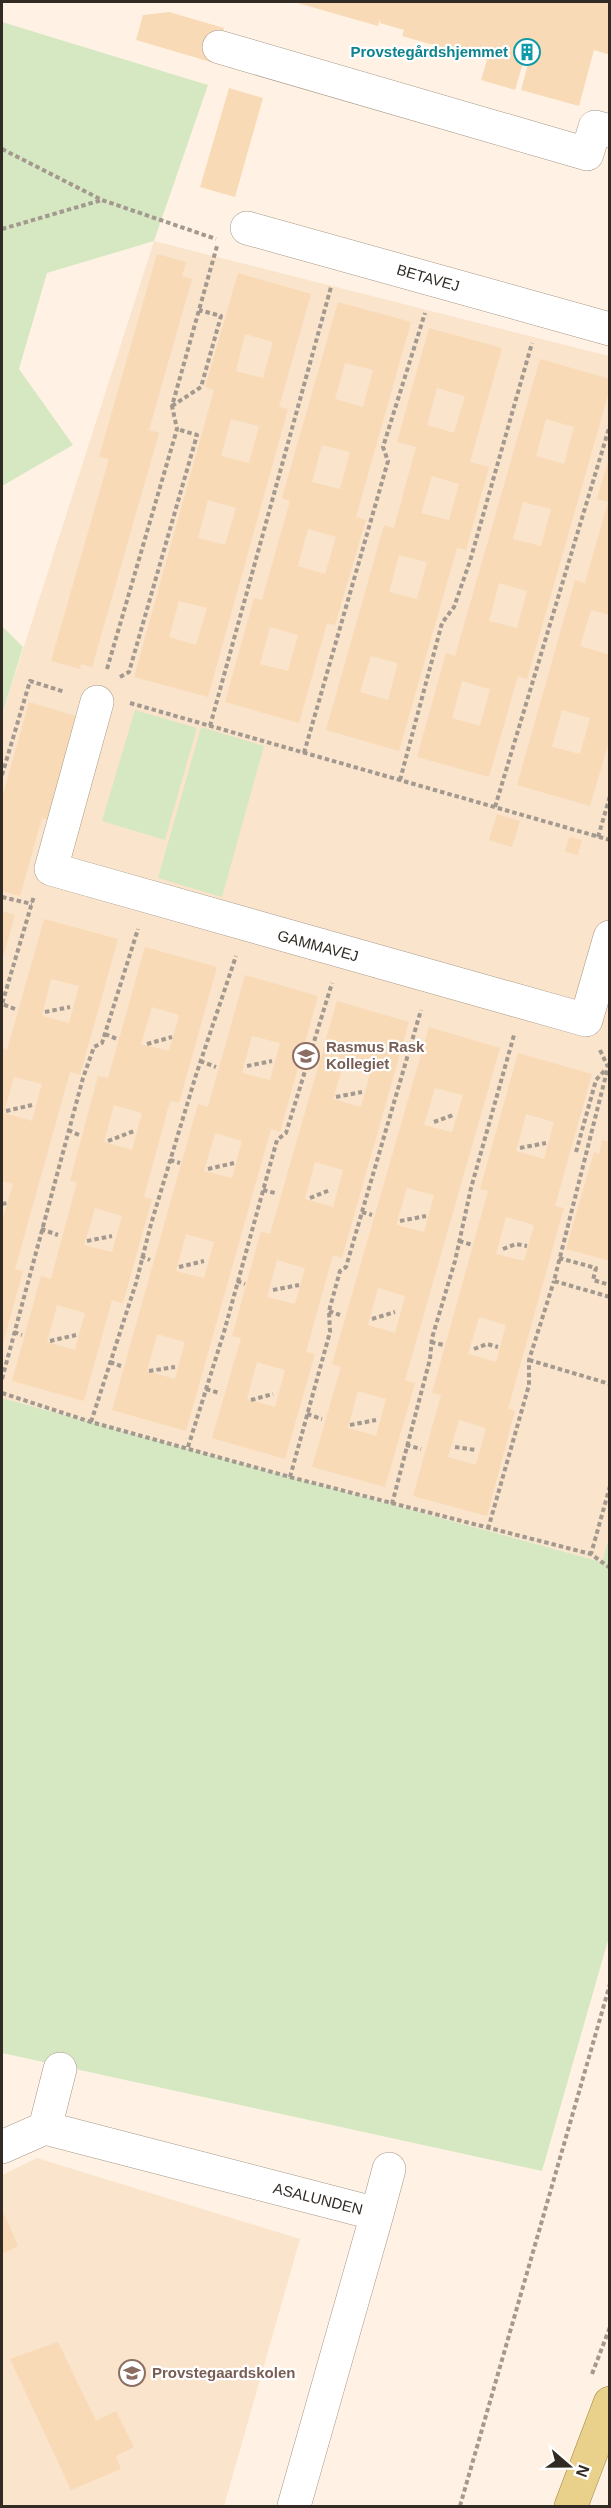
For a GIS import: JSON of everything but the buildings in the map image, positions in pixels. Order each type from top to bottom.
[{"type":"main road","points":[[571,2506],[609,2403]]},
{"type":"street","points":[[219,46],[587,154],[595,127],[609,131]]},
{"type":"street","name":"BETAVEJ","points":[[247,228],[609,329]]},
{"type":"street","points":[[44,877],[106,696]]},
{"type":"street","name":"GAMMAVEJ","points":[[44,877],[148,897],[586,1020]]},
{"type":"street","points":[[586,1020],[609,937]]},
{"type":"street","points":[[2,2147],[45,2128],[60,2069]]},
{"type":"street","name":"ASALUNDEN","points":[[45,2128],[377,2214],[294,2506]]},
{"type":"street","points":[[377,2214],[389,2169]]},
{"type":"path","points":[[2,149],[102,200],[219,240],[172,406],[177,429],[106,696]]},
{"type":"path","points":[[2,229],[102,200]]},
{"type":"path","points":[[210,726],[300,393],[341,254]]},
{"type":"path","points":[[304,753],[388,461],[383,447],[435,280]]},
{"type":"path","points":[[172,406],[201,387],[221,316],[199,310]]},
{"type":"path","points":[[400,780],[442,623],[454,608],[470,561],[541,310]]},
{"type":"path","points":[[495,807],[609,425]]},
{"type":"path","points":[[106,696],[129,672],[197,435],[177,429]]},
{"type":"path","points":[[2,775],[30,681]]},
{"type":"path","points":[[106,696],[364,772],[400,780],[609,840]]},
{"type":"path","points":[[283,754],[285,747]]},
{"type":"path","points":[[450,803],[453,795]]},
{"type":"path","points":[[598,837],[609,796]]},
{"type":"path","points":[[537,828],[540,820]]},
{"type":"path","points":[[15,1009],[2,1004],[32,904],[44,877]]},
{"type":"path","points":[[2,897],[32,904]]},
{"type":"path","points":[[2,1379],[68,1131],[94,1047],[102,1043],[148,897]]},
{"type":"path","points":[[91,1422],[136,1282],[141,1256],[200,1061],[246,926]]},
{"type":"path","points":[[188,1447],[230,1311],[277,1140],[286,1133],[342,952]]},
{"type":"path","points":[[290,1477],[330,1332],[329,1311],[340,1271],[346,1267],[430,976]]},
{"type":"path","points":[[392,1504],[429,1359],[431,1342],[522,1003]]},
{"type":"path","points":[[45,1012],[70,1007]]},
{"type":"path","points":[[488,1529],[529,1385],[529,1360],[554,1281],[609,1066],[586,1020]]},
{"type":"path","points":[[105,1034],[117,1039]]},
{"type":"path","points":[[147,1044],[172,1037]]},
{"type":"path","points":[[200,1061],[216,1067]]},
{"type":"path","points":[[247,1066],[272,1061]]},
{"type":"path","points":[[576,1152],[596,1080],[609,1066]]},
{"type":"path","points":[[300,1089],[308,1091]]},
{"type":"path","points":[[336,1097],[362,1092]]},
{"type":"path","points":[[6,1111],[32,1105]]},
{"type":"path","points":[[392,1111],[400,1113]]},
{"type":"path","points":[[434,1122],[453,1115]]},
{"type":"path","points":[[68,1131],[79,1135]]},
{"type":"path","points":[[108,1141],[134,1131]]},
{"type":"path","points":[[485,1140],[492,1142]]},
{"type":"path","points":[[520,1148],[546,1143]]},
{"type":"path","points":[[170,1160],[180,1163]]},
{"type":"path","points":[[207,1168],[234,1164]]},
{"type":"path","points":[[263,1190],[275,1193]]},
{"type":"path","points":[[310,1198],[330,1190]]},
{"type":"path","points":[[362,1212],[372,1215]]},
{"type":"path","points":[[400,1221],[426,1216]]},
{"type":"path","points":[[41,1229],[58,1235]]},
{"type":"path","points":[[87,1241],[112,1236]]},
{"type":"path","points":[[459,1241],[473,1245]]},
{"type":"path","points":[[503,1249],[516,1244],[528,1246]]},
{"type":"path","points":[[141,1256],[150,1260]]},
{"type":"path","points":[[560,1258],[596,1268],[593,1280],[609,1285]]},
{"type":"path","points":[[179,1267],[204,1261]]},
{"type":"path","points":[[237,1281],[245,1284]]},
{"type":"path","points":[[554,1281],[609,1297]]},
{"type":"path","points":[[273,1290],[299,1285]]},
{"type":"path","points":[[329,1311],[340,1315]]},
{"type":"path","points":[[372,1319],[395,1312]]},
{"type":"path","points":[[14,1332],[22,1335]]},
{"type":"path","points":[[50,1341],[76,1335]]},
{"type":"path","points":[[431,1342],[444,1345]]},
{"type":"path","points":[[474,1349],[487,1344],[498,1347]]},
{"type":"path","points":[[529,1360],[609,1384]]},
{"type":"path","points":[[110,1362],[122,1366]]},
{"type":"path","points":[[150,1371],[175,1367]]},
{"type":"path","points":[[206,1389],[219,1393]]},
{"type":"path","points":[[2,1393],[91,1422],[290,1477],[591,1554],[609,1568]]},
{"type":"path","points":[[251,1400],[273,1394]]},
{"type":"path","points":[[307,1414],[322,1419]]},
{"type":"path","points":[[350,1425],[376,1420]]},
{"type":"path","points":[[406,1445],[421,1449]]},
{"type":"path","points":[[455,1447],[476,1450]]},
{"type":"path","points":[[591,1554],[609,1486]]},
{"type":"path","points":[[460,2506],[609,1984]]},
{"type":"shaded area","name":"Rasmus Rask Kollegiet","points":[[154,241],[609,356],[610,1538],[603,1562],[2,1398],[2,715]]},
{"type":"shaded area","name":"Provstegaardskolen","points":[[37,2158],[300,2239],[224,2506],[2,2506],[2,2175]]},
{"type":"green space","points":[[2,22],[208,85],[154,241],[47,273],[19,369],[73,445],[2,486]]},
{"type":"green space","points":[[2,626],[23,647],[2,715]]},
{"type":"green space","points":[[135,710],[197,728],[165,840],[102,821]]},
{"type":"green space","points":[[201,727],[264,746],[222,897],[158,878]]},
{"type":"green space","points":[[2,1398],[602,1562],[609,1538],[609,1937],[542,2171],[2,2053]]},
{"type":"place","name":"Provstegårdshjemmet","points":[[527,52]]},
{"type":"place","name":"Rasmus Rask Kollegiet","points":[[306,1056]]},
{"type":"place","name":"Provstegaardskolen","points":[[132,2373]]}]
